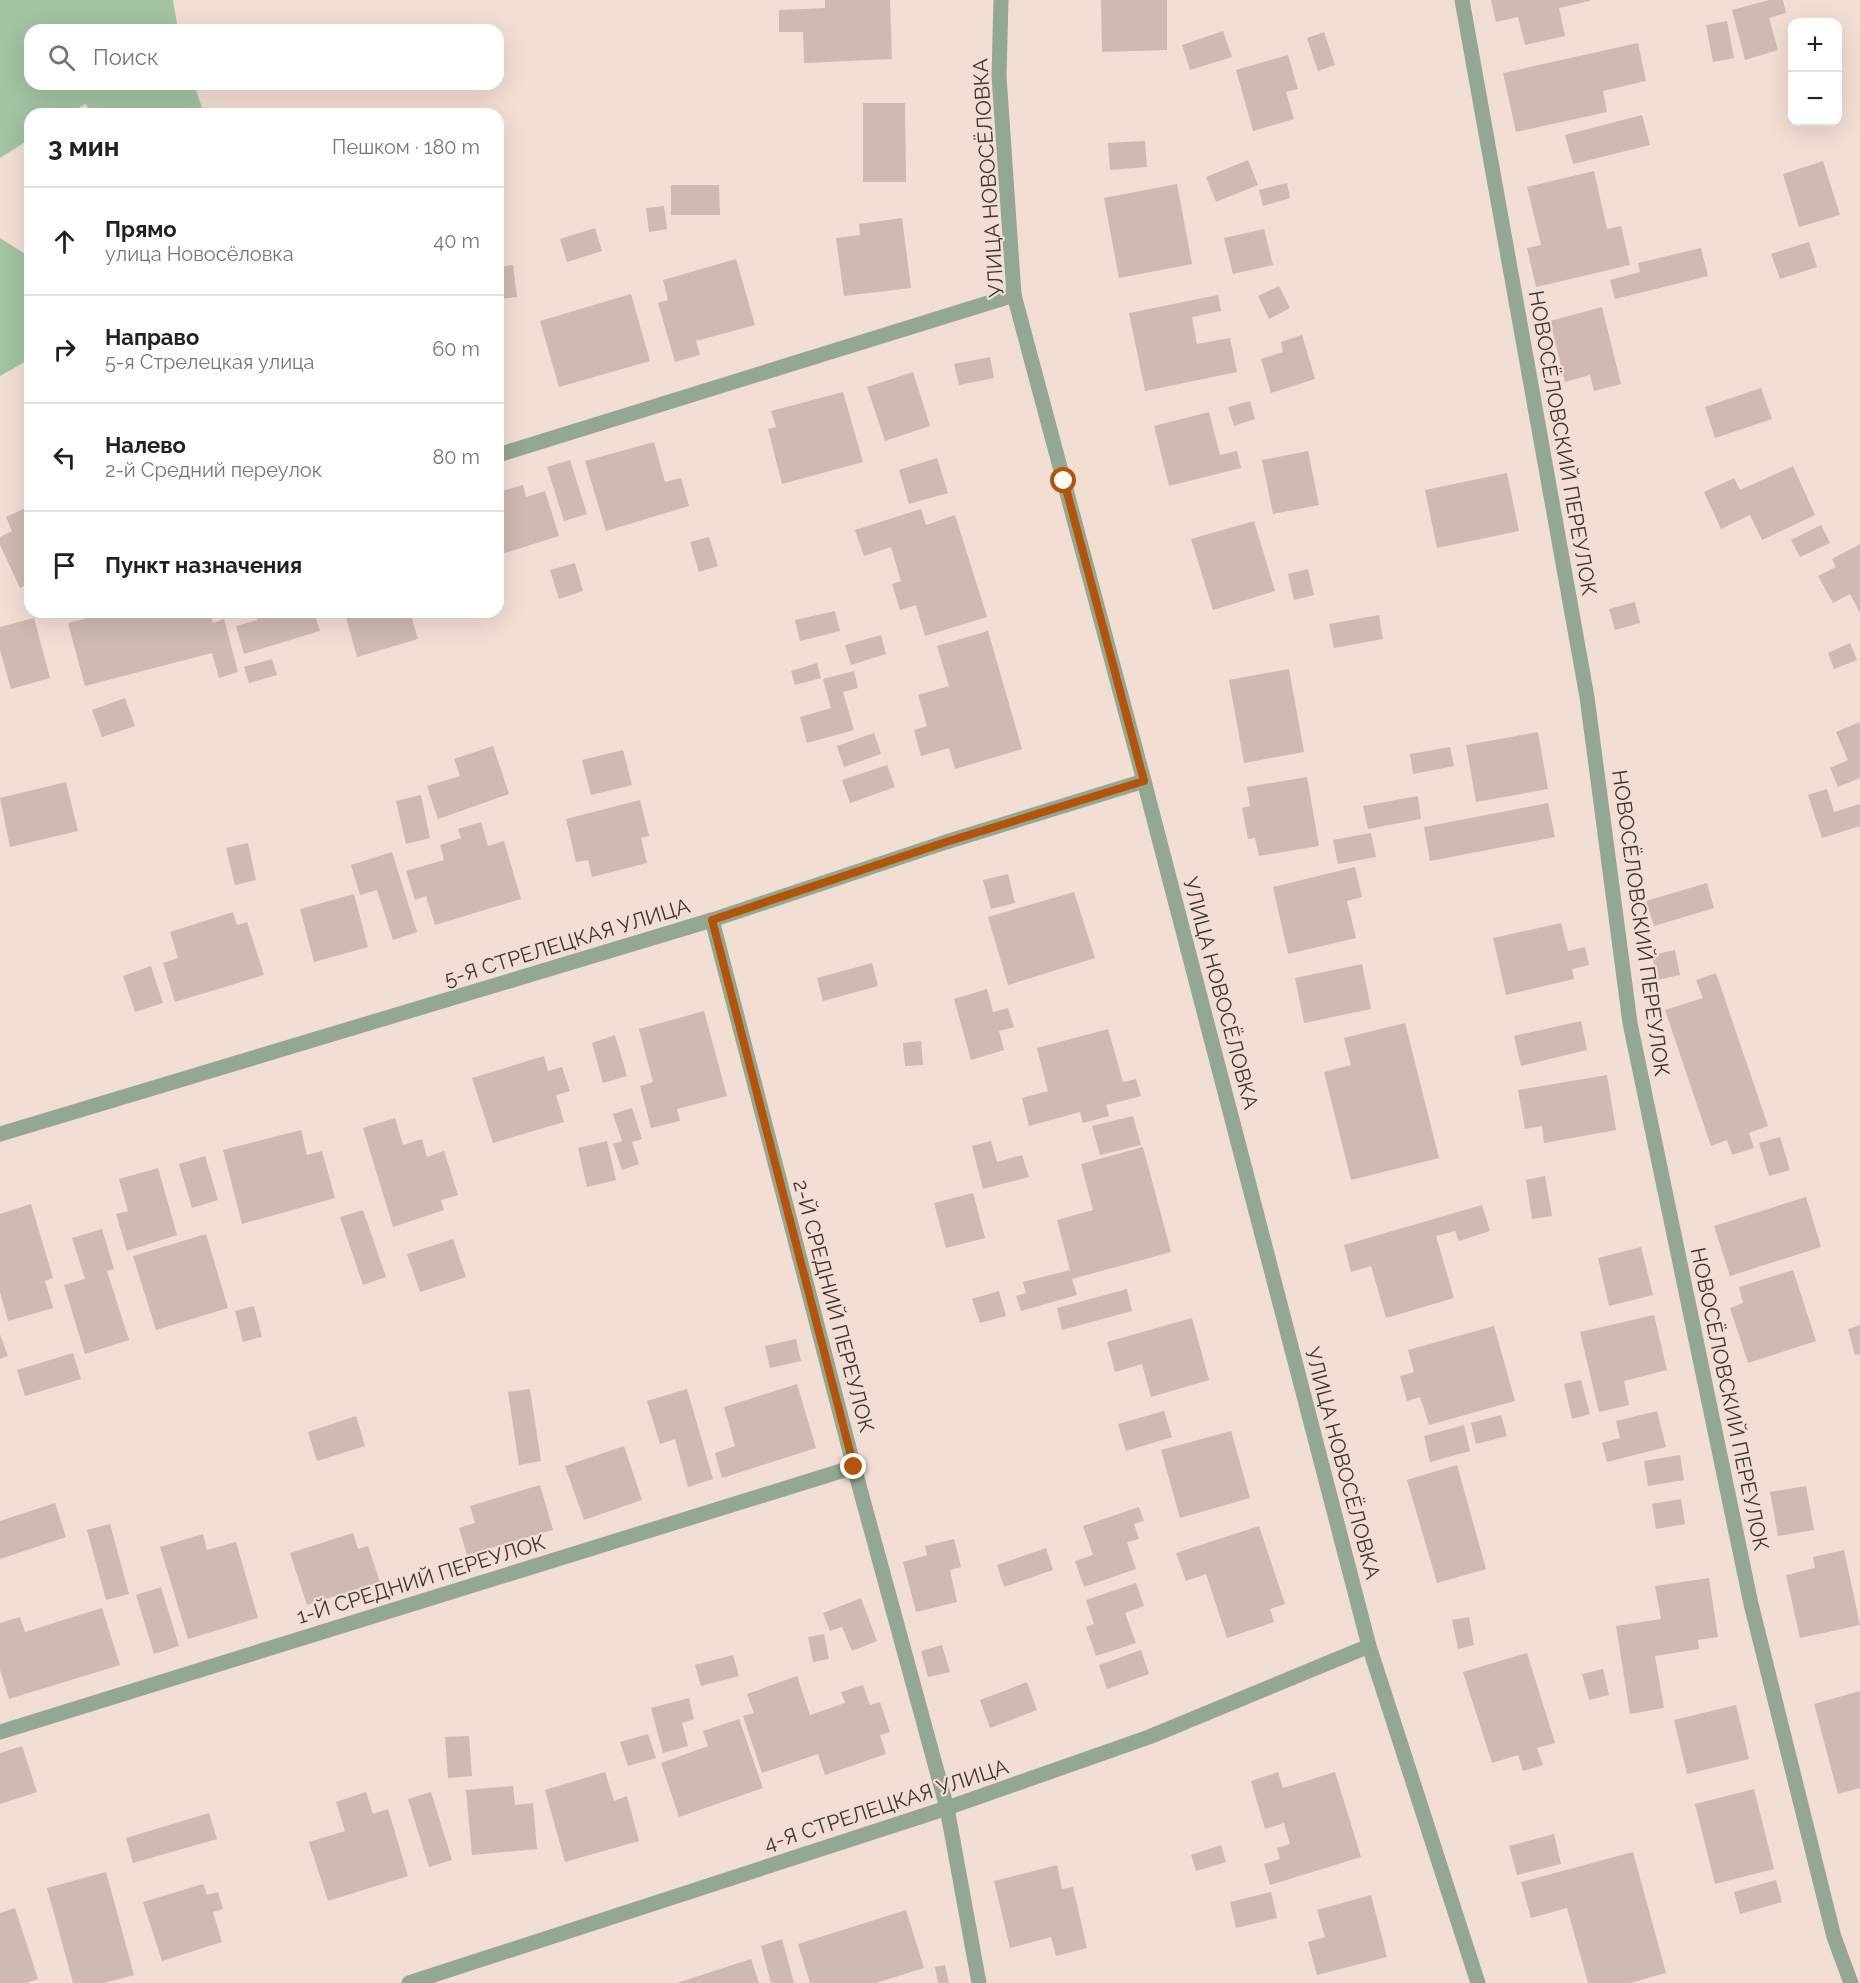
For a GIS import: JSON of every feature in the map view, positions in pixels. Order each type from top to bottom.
[{"type":"street","name":"УЛИЦА НОВОСЁЛОВКА","points":[[1001,0],[999,76],[1014,295],[1144,781],[1369,1646],[1478,1983]]},
{"type":"street","name":"НОВОСЁЛОВСКИЙ ПЕРЕУЛОК","points":[[1462,0],[1587,697],[1630,1023],[1752,1604],[1834,1937],[1851,1983]]},
{"type":"street","points":[[504,453],[1014,295]]},
{"type":"street","name":"5-Я СТРЕЛЕЦКАЯ УЛИЦА","points":[[0,1134],[712,920],[935,846],[1144,781]]},
{"type":"street","name":"2-Й СРЕДНИЙ ПЕРЕУЛОК","points":[[712,920],[854,1467],[947,1808],[979,1983]]},
{"type":"street","name":"1-Й СРЕДНИЙ ПЕРЕУЛОК","points":[[0,1732],[854,1467]]},
{"type":"street","name":"4-Я СТРЕЛЕЦКАЯ УЛИЦА","points":[[409,1983],[947,1808],[1149,1737],[1369,1646]]},
{"type":"green space","points":[[0,0],[173,0],[177,24],[24,24],[24,90],[196,90],[202,108],[89,108],[85,104],[79,108],[24,108],[24,143],[0,158]]},
{"type":"green space","points":[[0,238],[24,253],[24,362],[0,376]]},
{"type":"building","points":[[825,0],[890,0],[892,59],[804,63],[803,32],[779,32],[779,10],[825,8]]},
{"type":"building","points":[[1101,0],[1167,0],[1167,50],[1102,52]]},
{"type":"building","points":[[1491,0],[1590,1],[1559,8],[1565,36],[1525,45],[1518,17],[1496,22]]},
{"type":"building","points":[[1769,0],[1783,0],[1786,13],[1769,18],[1778,50],[1745,60],[1732,10]]},
{"type":"building","points":[[1727,21],[1734,58],[1713,62],[1706,25]]},
{"type":"building","points":[[1223,31],[1232,57],[1190,70],[1182,45]]},
{"type":"building","points":[[1324,32],[1335,65],[1318,71],[1307,38]]},
{"type":"building","points":[[1638,43],[1646,81],[1603,91],[1607,112],[1516,132],[1503,73]]},
{"type":"building","points":[[1288,55],[1298,89],[1286,92],[1294,119],[1253,131],[1236,70]]},
{"type":"building","points":[[863,103],[905,103],[906,182],[863,182]]},
{"type":"building","points":[[1642,115],[1650,145],[1573,164],[1565,135]]},
{"type":"building","points":[[1145,141],[1147,167],[1110,170],[1108,143]]},
{"type":"building","points":[[1248,160],[1258,185],[1216,202],[1206,177]]},
{"type":"building","points":[[1823,161],[1840,215],[1799,227],[1783,174]]},
{"type":"building","points":[[1594,171],[1607,229],[1621,226],[1630,265],[1536,287],[1527,248],[1541,245],[1527,187]]},
{"type":"building","points":[[1287,183],[1290,198],[1263,206],[1259,190]]},
{"type":"building","points":[[1177,184],[1192,264],[1119,278],[1104,198]]},
{"type":"building","points":[[671,185],[719,185],[720,215],[671,215]]},
{"type":"building","points":[[664,206],[667,229],[649,232],[646,208]]},
{"type":"building","points":[[902,218],[911,288],[844,296],[836,238],[860,235],[859,224]]},
{"type":"building","points":[[595,228],[602,251],[567,262],[560,239]]},
{"type":"building","points":[[1264,229],[1273,265],[1233,274],[1224,238]]},
{"type":"building","points":[[1809,242],[1817,267],[1780,279],[1771,254]]},
{"type":"building","points":[[1701,248],[1708,276],[1615,299],[1610,280],[1640,272],[1638,263]]},
{"type":"building","points":[[736,259],[755,325],[696,341],[700,355],[675,362],[658,303],[668,300],[663,280]]},
{"type":"building","points":[[513,265],[517,297],[504,298],[504,266]]},
{"type":"building","points":[[1279,286],[1290,308],[1269,319],[1258,296]]},
{"type":"building","points":[[631,294],[650,361],[559,387],[540,321]]},
{"type":"building","points":[[1218,295],[1221,311],[1192,317],[1197,344],[1230,338],[1237,372],[1145,391],[1129,313]]},
{"type":"building","points":[[1602,307],[1621,384],[1594,391],[1590,375],[1565,382],[1550,321]]},
{"type":"building","points":[[1302,335],[1315,379],[1271,393],[1261,359],[1283,352],[1281,342]]},
{"type":"building","points":[[990,357],[994,378],[959,385],[954,364]]},
{"type":"building","points":[[913,372],[930,426],[885,441],[867,387]]},
{"type":"building","points":[[1761,388],[1772,419],[1715,438],[1705,407]]},
{"type":"building","points":[[843,392],[863,462],[782,484],[768,429],[776,427],[771,411]]},
{"type":"building","points":[[1250,401],[1255,419],[1234,426],[1228,407]]},
{"type":"building","points":[[1209,412],[1220,455],[1237,451],[1241,468],[1169,486],[1154,426]]},
{"type":"building","points":[[654,442],[665,482],[681,478],[689,506],[606,531],[585,461]]},
{"type":"building","points":[[1308,451],[1319,505],[1273,514],[1262,460]]},
{"type":"building","points":[[937,458],[948,493],[909,504],[899,470]]},
{"type":"building","points":[[570,460],[587,514],[564,521],[547,467]]},
{"type":"building","points":[[1793,466],[1815,515],[1762,540],[1750,515],[1721,529],[1704,492],[1734,478],[1740,490]]},
{"type":"building","points":[[1507,473],[1519,531],[1437,548],[1425,490]]},
{"type":"building","points":[[523,485],[526,497],[545,491],[559,536],[504,553],[504,490]]},
{"type":"building","points":[[24,509],[24,586],[20,588],[0,545],[0,537],[12,531],[6,517]]},
{"type":"building","points":[[921,509],[926,525],[955,515],[987,617],[925,636],[916,605],[900,610],[892,584],[901,581],[891,547],[864,556],[855,530]]},
{"type":"building","points":[[1254,521],[1275,591],[1213,610],[1191,539]]},
{"type":"building","points":[[1821,525],[1830,543],[1800,557],[1791,540]]},
{"type":"building","points":[[709,537],[718,566],[699,572],[690,542]]},
{"type":"building","points":[[1860,544],[1860,613],[1850,594],[1833,603],[1818,576],[1836,567],[1832,559]]},
{"type":"building","points":[[575,563],[583,591],[559,599],[550,570]]},
{"type":"building","points":[[1308,569],[1314,595],[1294,600],[1288,574]]},
{"type":"building","points":[[1635,602],[1640,623],[1615,630],[1609,609]]},
{"type":"building","points":[[835,611],[840,631],[800,641],[795,620]]},
{"type":"building","points":[[1379,615],[1383,639],[1334,648],[1329,624]]},
{"type":"building","points":[[34,618],[50,678],[11,689],[0,650],[0,627]]},
{"type":"building","points":[[87,618],[212,618],[213,623],[224,619],[238,672],[219,678],[212,653],[85,686],[68,623]]},
{"type":"building","points":[[257,618],[316,618],[320,631],[244,654],[236,626],[258,620]]},
{"type":"building","points":[[346,618],[412,618],[418,639],[357,657]]},
{"type":"building","points":[[988,631],[1022,749],[955,769],[949,748],[921,756],[914,730],[927,726],[918,695],[949,686],[937,646]]},
{"type":"building","points":[[881,635],[886,654],[851,665],[845,645]]},
{"type":"building","points":[[1850,643],[1857,660],[1834,669],[1828,653]]},
{"type":"building","points":[[272,659],[277,675],[249,683],[244,667]]},
{"type":"building","points":[[817,663],[821,678],[795,685],[791,671]]},
{"type":"building","points":[[1289,669],[1304,752],[1244,763],[1229,680]]},
{"type":"building","points":[[854,671],[858,688],[843,692],[854,730],[807,743],[800,717],[831,708],[823,679]]},
{"type":"building","points":[[125,698],[135,726],[102,737],[92,710]]},
{"type":"building","points":[[1860,722],[1860,778],[1838,787],[1830,768],[1848,760],[1836,732]]},
{"type":"building","points":[[1538,732],[1548,789],[1476,802],[1466,745]]},
{"type":"building","points":[[874,733],[881,754],[844,767],[837,746]]},
{"type":"building","points":[[493,746],[509,794],[438,819],[427,786],[460,776],[454,759]]},
{"type":"building","points":[[1450,747],[1454,766],[1413,774],[1410,754]]},
{"type":"building","points":[[623,750],[632,785],[591,795],[582,760]]},
{"type":"building","points":[[887,765],[895,787],[850,803],[842,780]]},
{"type":"building","points":[[1307,777],[1319,846],[1259,856],[1255,838],[1248,839],[1242,808],[1250,806],[1247,787]]},
{"type":"building","points":[[66,782],[78,831],[10,847],[0,798]]},
{"type":"building","points":[[1827,789],[1834,812],[1860,804],[1860,826],[1822,838],[1808,795]]},
{"type":"building","points":[[421,795],[430,838],[406,844],[396,801]]},
{"type":"building","points":[[1418,796],[1421,819],[1368,829],[1363,806]]},
{"type":"building","points":[[640,800],[649,836],[641,838],[647,863],[592,877],[588,860],[576,862],[566,819]]},
{"type":"building","points":[[1548,803],[1555,837],[1430,861],[1424,827]]},
{"type":"building","points":[[481,822],[488,846],[504,841],[521,899],[435,925],[426,896],[415,900],[406,871],[444,860],[440,845],[461,838],[458,829]]},
{"type":"building","points":[[1371,833],[1376,857],[1338,864],[1333,840]]},
{"type":"building","points":[[248,843],[256,880],[235,885],[226,848]]},
{"type":"building","points":[[392,852],[417,932],[393,940],[377,890],[360,895],[351,865]]},
{"type":"building","points":[[1355,867],[1362,897],[1347,901],[1356,938],[1288,954],[1273,887]]},
{"type":"building","points":[[1008,874],[1015,903],[991,909],[983,880]]},
{"type":"building","points":[[1707,883],[1714,908],[1654,926],[1646,901]]},
{"type":"building","points":[[1074,892],[1095,958],[1008,985],[988,917]]},
{"type":"building","points":[[354,894],[368,947],[314,962],[300,909]]},
{"type":"building","points":[[233,912],[237,925],[247,922],[264,975],[175,1002],[163,963],[178,958],[170,932]]},
{"type":"building","points":[[1561,923],[1568,951],[1585,947],[1589,965],[1572,969],[1574,979],[1506,995],[1493,938]]},
{"type":"building","points":[[1675,950],[1680,975],[1657,980],[1652,955]]},
{"type":"building","points":[[872,963],[878,986],[823,1001],[817,978]]},
{"type":"building","points":[[1362,964],[1371,1009],[1304,1023],[1295,978]]},
{"type":"building","points":[[151,966],[163,1003],[135,1012],[123,976]]},
{"type":"building","points":[[1716,973],[1768,1126],[1749,1133],[1754,1148],[1732,1155],[1727,1140],[1711,1146],[1665,1010],[1703,998],[1696,980]]},
{"type":"building","points":[[987,989],[993,1012],[1008,1008],[1014,1027],[999,1031],[1004,1050],[971,1060],[954,999]]},
{"type":"building","points":[[704,1011],[727,1096],[677,1109],[680,1121],[651,1128],[640,1086],[653,1082],[639,1029]]},
{"type":"building","points":[[1581,1021],[1587,1050],[1521,1066],[1514,1036]]},
{"type":"building","points":[[1405,1023],[1439,1158],[1351,1180],[1324,1072],[1351,1065],[1344,1038]]},
{"type":"building","points":[[1108,1029],[1123,1082],[1136,1079],[1141,1096],[1106,1105],[1109,1116],[1083,1123],[1080,1112],[1029,1126],[1022,1098],[1048,1091],[1037,1048]]},
{"type":"building","points":[[615,1035],[627,1076],[603,1083],[592,1043]]},
{"type":"building","points":[[921,1041],[923,1065],[905,1066],[903,1043]]},
{"type":"building","points":[[544,1056],[548,1071],[562,1067],[570,1091],[556,1095],[564,1122],[493,1143],[472,1078]]},
{"type":"building","points":[[1607,1075],[1616,1130],[1544,1143],[1542,1126],[1525,1129],[1518,1090]]},
{"type":"building","points":[[632,1108],[642,1139],[632,1142],[639,1164],[622,1170],[613,1144],[622,1141],[613,1114]]},
{"type":"building","points":[[1133,1116],[1141,1145],[1100,1155],[1092,1126]]},
{"type":"building","points":[[395,1118],[403,1145],[422,1139],[427,1157],[444,1151],[458,1195],[441,1200],[444,1210],[393,1227],[363,1128]]},
{"type":"building","points":[[301,1130],[307,1155],[322,1151],[335,1198],[242,1224],[223,1150]]},
{"type":"building","points":[[1780,1137],[1790,1170],[1769,1176],[1759,1143]]},
{"type":"building","points":[[607,1141],[616,1180],[587,1187],[578,1148]]},
{"type":"building","points":[[991,1141],[997,1162],[1022,1155],[1029,1177],[983,1189],[972,1146]]},
{"type":"building","points":[[1143,1147],[1171,1252],[1072,1279],[1077,1295],[1021,1311],[1016,1296],[1026,1293],[1023,1282],[1070,1270],[1057,1220],[1093,1210],[1081,1164]]},
{"type":"building","points":[[205,1156],[218,1200],[192,1208],[179,1164]]},
{"type":"building","points":[[158,1168],[177,1235],[127,1251],[116,1214],[128,1211],[119,1179]]},
{"type":"building","points":[[1545,1176],[1552,1216],[1532,1219],[1526,1180]]},
{"type":"building","points":[[973,1193],[985,1238],[946,1248],[934,1203]]},
{"type":"building","points":[[1806,1197],[1821,1247],[1730,1276],[1714,1226]]},
{"type":"building","points":[[31,1204],[53,1278],[45,1281],[53,1308],[8,1321],[0,1292],[0,1214]]},
{"type":"building","points":[[1482,1205],[1490,1231],[1459,1241],[1455,1231],[1436,1236],[1454,1298],[1386,1318],[1371,1266],[1351,1272],[1344,1245]]},
{"type":"building","points":[[363,1210],[386,1277],[363,1285],[340,1217]]},
{"type":"building","points":[[102,1229],[114,1269],[107,1271],[129,1340],[85,1354],[64,1285],[85,1279],[72,1238]]},
{"type":"building","points":[[206,1234],[228,1308],[156,1330],[133,1256]]},
{"type":"building","points":[[453,1239],[466,1277],[420,1292],[407,1254]]},
{"type":"building","points":[[1641,1247],[1653,1295],[1609,1306],[1598,1258]]},
{"type":"building","points":[[1793,1270],[1816,1341],[1748,1363],[1730,1308],[1743,1303],[1739,1287]]},
{"type":"building","points":[[1127,1289],[1132,1311],[1062,1330],[1057,1308]]},
{"type":"building","points":[[999,1291],[1006,1316],[980,1323],[972,1299]]},
{"type":"building","points":[[254,1306],[262,1337],[243,1342],[235,1311]]},
{"type":"building","points":[[1654,1315],[1667,1370],[1624,1381],[1629,1405],[1599,1412],[1580,1332]]},
{"type":"building","points":[[1192,1318],[1209,1380],[1151,1397],[1142,1364],[1115,1372],[1107,1342]]},
{"type":"building","points":[[1860,1325],[1860,1354],[1855,1355],[1848,1329]]},
{"type":"building","points":[[1494,1326],[1515,1401],[1429,1425],[1420,1397],[1407,1401],[1400,1376],[1414,1372],[1408,1350]]},
{"type":"building","points":[[0,1334],[8,1356],[0,1359]]},
{"type":"building","points":[[796,1339],[801,1361],[770,1368],[765,1346]]},
{"type":"building","points":[[73,1353],[81,1379],[25,1396],[17,1370]]},
{"type":"building","points":[[1581,1380],[1590,1414],[1572,1419],[1564,1384]]},
{"type":"building","points":[[797,1384],[816,1448],[722,1478],[715,1453],[735,1446],[724,1407]]},
{"type":"building","points":[[530,1389],[541,1461],[519,1465],[508,1392]]},
{"type":"building","points":[[687,1389],[713,1479],[688,1487],[675,1439],[660,1444],[647,1401]]},
{"type":"building","points":[[1164,1411],[1172,1437],[1126,1451],[1118,1424]]},
{"type":"building","points":[[1657,1411],[1666,1447],[1607,1462],[1602,1443],[1620,1438],[1616,1421]]},
{"type":"building","points":[[1501,1415],[1507,1436],[1476,1444],[1471,1423]]},
{"type":"building","points":[[356,1416],[365,1446],[317,1461],[308,1432]]},
{"type":"building","points":[[1464,1425],[1470,1451],[1430,1462],[1424,1436]]},
{"type":"building","points":[[1231,1431],[1250,1498],[1180,1518],[1161,1450]]},
{"type":"building","points":[[624,1446],[642,1500],[584,1520],[565,1466]]},
{"type":"building","points":[[1680,1455],[1684,1480],[1648,1486],[1644,1461]]},
{"type":"building","points":[[1457,1465],[1486,1569],[1437,1583],[1407,1480]]},
{"type":"building","points":[[540,1485],[553,1530],[467,1555],[459,1528],[475,1523],[470,1506]]},
{"type":"building","points":[[1806,1486],[1814,1530],[1778,1536],[1770,1492]]},
{"type":"building","points":[[1681,1499],[1685,1524],[1656,1529],[1652,1504]]},
{"type":"building","points":[[55,1503],[66,1537],[0,1559],[0,1521]]},
{"type":"building","points":[[1139,1507],[1144,1521],[1134,1524],[1139,1539],[1127,1542],[1136,1569],[1084,1587],[1075,1561],[1093,1555],[1083,1526]]},
{"type":"building","points":[[110,1524],[129,1594],[106,1600],[87,1530]]},
{"type":"building","points":[[1259,1526],[1285,1604],[1270,1609],[1274,1622],[1227,1638],[1206,1574],[1186,1581],[1176,1553]]},
{"type":"building","points":[[353,1533],[358,1549],[368,1546],[380,1582],[307,1605],[290,1553]]},
{"type":"building","points":[[203,1534],[207,1550],[236,1542],[258,1618],[188,1639],[160,1547]]},
{"type":"building","points":[[954,1539],[961,1567],[950,1570],[957,1602],[916,1612],[903,1562],[927,1555],[925,1546]]},
{"type":"building","points":[[1046,1548],[1053,1570],[1004,1587],[997,1565]]},
{"type":"building","points":[[1844,1550],[1860,1625],[1800,1638],[1786,1575],[1815,1568],[1813,1557]]},
{"type":"building","points":[[1709,1578],[1718,1637],[1698,1640],[1699,1649],[1655,1656],[1664,1708],[1630,1714],[1616,1626],[1661,1619],[1655,1586]]},
{"type":"building","points":[[1136,1583],[1144,1606],[1125,1613],[1136,1643],[1096,1656],[1086,1627],[1094,1624],[1086,1600]]},
{"type":"building","points":[[161,1587],[179,1646],[154,1654],[136,1595]]},
{"type":"building","points":[[861,1598],[877,1641],[852,1651],[842,1627],[830,1631],[823,1613]]},
{"type":"building","points":[[102,1608],[120,1665],[9,1699],[0,1670],[0,1623],[20,1617],[25,1632]]},
{"type":"building","points":[[1469,1617],[1474,1645],[1458,1649],[1452,1620]]},
{"type":"building","points":[[824,1634],[829,1659],[813,1662],[808,1637]]},
{"type":"building","points":[[942,1645],[950,1672],[928,1677],[921,1651]]},
{"type":"building","points":[[1141,1650],[1149,1674],[1107,1689],[1099,1665]]},
{"type":"building","points":[[1527,1653],[1555,1743],[1537,1748],[1543,1765],[1523,1771],[1518,1755],[1492,1763],[1463,1672]]},
{"type":"building","points":[[733,1655],[739,1676],[701,1686],[695,1665]]},
{"type":"building","points":[[1603,1669],[1609,1695],[1589,1700],[1582,1674]]},
{"type":"building","points":[[797,1676],[810,1715],[845,1703],[841,1692],[863,1685],[870,1705],[880,1702],[890,1732],[880,1735],[886,1754],[825,1775],[818,1754],[762,1773],[743,1716],[754,1713],[747,1694]]},
{"type":"building","points":[[1027,1682],[1037,1710],[990,1728],[980,1700]]},
{"type":"building","points":[[1860,1691],[1860,1788],[1838,1794],[1814,1704]]},
{"type":"building","points":[[689,1698],[694,1719],[682,1723],[688,1746],[663,1753],[651,1708]]},
{"type":"building","points":[[1736,1705],[1749,1759],[1687,1774],[1674,1720]]},
{"type":"building","points":[[739,1719],[763,1788],[679,1817],[661,1763],[708,1746],[703,1731]]},
{"type":"building","points":[[648,1734],[656,1758],[628,1766],[620,1742]]},
{"type":"building","points":[[469,1736],[472,1776],[448,1778],[445,1737]]},
{"type":"building","points":[[22,1746],[37,1792],[0,1804],[0,1753]]},
{"type":"building","points":[[605,1772],[614,1801],[627,1796],[639,1841],[565,1862],[545,1790]]},
{"type":"building","points":[[1278,1772],[1283,1788],[1335,1772],[1361,1857],[1270,1885],[1264,1864],[1280,1859],[1277,1848],[1290,1844],[1284,1823],[1265,1829],[1251,1781]]},
{"type":"building","points":[[513,1786],[515,1805],[533,1803],[537,1849],[472,1855],[466,1790]]},
{"type":"building","points":[[1754,1789],[1774,1869],[1715,1884],[1695,1804]]},
{"type":"building","points":[[366,1792],[373,1814],[388,1809],[408,1876],[328,1901],[309,1842],[345,1831],[336,1802]]},
{"type":"building","points":[[431,1792],[452,1860],[429,1867],[408,1799]]},
{"type":"building","points":[[209,1813],[217,1839],[133,1863],[126,1838]]},
{"type":"building","points":[[1554,1834],[1561,1864],[1517,1875],[1509,1846]]},
{"type":"building","points":[[1221,1845],[1226,1862],[1196,1871],[1191,1855]]},
{"type":"building","points":[[1633,1852],[1666,1973],[1630,1983],[1588,1983],[1567,1908],[1531,1918],[1521,1882]]},
{"type":"building","points":[[1057,1865],[1062,1889],[1073,1887],[1087,1948],[1056,1956],[1051,1937],[1010,1948],[994,1881]]},
{"type":"building","points":[[106,1872],[134,1975],[104,1983],[73,1983],[47,1888]]},
{"type":"building","points":[[1776,1880],[1782,1902],[1740,1914],[1734,1892]]},
{"type":"building","points":[[203,1884],[207,1895],[218,1892],[223,1909],[213,1912],[222,1942],[162,1961],[143,1902]]},
{"type":"building","points":[[1271,1892],[1277,1918],[1236,1928],[1230,1902]]},
{"type":"building","points":[[1371,1895],[1387,1957],[1317,1975],[1308,1942],[1325,1937],[1317,1910]]},
{"type":"building","points":[[15,1908],[38,1979],[26,1983],[0,1983],[0,1913]]},
{"type":"building","points":[[906,1910],[924,1968],[876,1983],[810,1983],[798,1944]]},
{"type":"building","points":[[782,1939],[794,1983],[771,1983],[761,1946]]},
{"type":"building","points":[[751,1959],[759,1983],[677,1983]]},
{"type":"building","points":[[945,1965],[949,1983],[938,1983],[935,1967]]},
{"type":"route","points":[[854,1467],[712,920],[946,842],[1144,781],[1064,481]]}]
